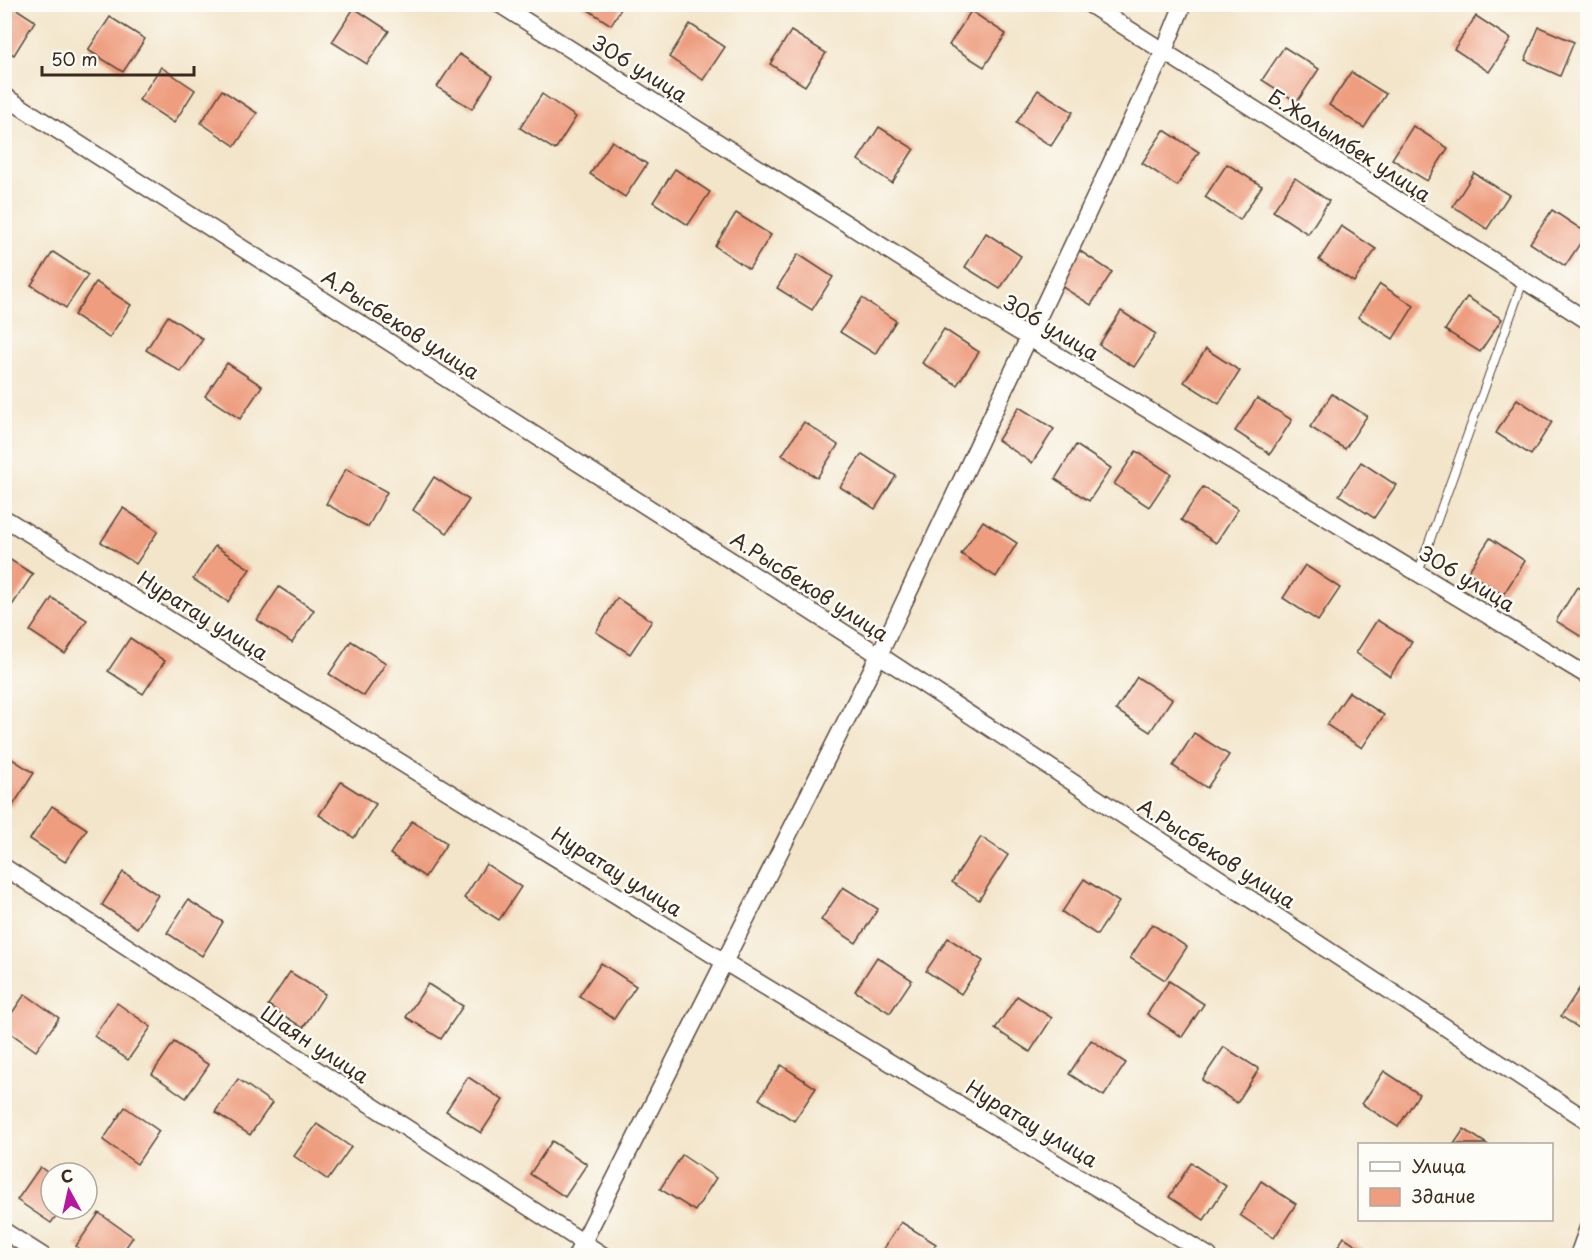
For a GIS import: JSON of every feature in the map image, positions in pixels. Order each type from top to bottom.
[{"type":"street","name":"306 улица","points":[[499,4],[1027,337],[1587,676]]},
{"type":"street","name":"Б.Жолымбек улица","points":[[1089,4],[1587,321]]},
{"type":"street","points":[[579,1249],[879,655],[1027,337],[1164,51],[1183,4]]},
{"type":"street","name":"А.Рысбеков улица","points":[[4,96],[879,655],[1587,1121]]},
{"type":"street","name":"Нуратау улица","points":[[4,518],[723,961],[1209,1256]]},
{"type":"street","name":"Шаян улица","points":[[4,867],[579,1249],[604,1256]]},
{"type":"street","points":[[1578,1256],[1587,1228]]},
{"type":"street","points":[[4,1231],[43,1256]]},
{"type":"lane","points":[[1418,573],[1523,280]]},
{"type":"building","points":[[4,4],[9,4],[35,21],[14,55],[4,49]]},
{"type":"building","points":[[579,4],[624,4],[611,25]]},
{"type":"building","points":[[354,8],[389,31],[367,64],[332,42]]},
{"type":"building","points":[[971,11],[1006,34],[984,67],[949,45]]},
{"type":"building","points":[[1476,16],[1511,39],[1489,72],[1454,49]]},
{"type":"building","points":[[110,17],[145,39],[123,72],[88,50]]},
{"type":"building","points":[[690,24],[725,47],[703,80],[669,57]]},
{"type":"building","points":[[1539,27],[1574,42],[1560,76],[1525,60]]},
{"type":"building","points":[[791,31],[826,53],[805,86],[770,64]]},
{"type":"building","points":[[1284,47],[1319,69],[1297,102],[1262,80]]},
{"type":"building","points":[[459,54],[493,76],[472,109],[437,87]]},
{"type":"building","points":[[161,67],[195,90],[174,123],[139,100]]},
{"type":"building","points":[[1351,72],[1386,94],[1364,128],[1329,105]]},
{"type":"building","points":[[222,90],[257,113],[235,146],[201,123]]},
{"type":"building","points":[[1038,90],[1073,112],[1051,146],[1016,123]]},
{"type":"building","points":[[542,94],[576,117],[555,150],[520,128]]},
{"type":"building","points":[[1413,126],[1448,148],[1427,181],[1392,159]]},
{"type":"building","points":[[879,127],[914,149],[892,183],[858,160]]},
{"type":"building","points":[[1164,130],[1199,152],[1177,186],[1142,163]]},
{"type":"building","points":[[612,141],[647,164],[625,197],[590,174]]},
{"type":"building","points":[[1227,164],[1262,186],[1240,220],[1205,197]]},
{"type":"building","points":[[675,169],[710,192],[688,225],[653,202]]},
{"type":"building","points":[[1474,173],[1509,195],[1487,229],[1453,206]]},
{"type":"building","points":[[1295,178],[1329,201],[1308,234],[1273,211]]},
{"type":"building","points":[[1552,210],[1587,233],[1565,266],[1530,243]]},
{"type":"building","points":[[736,213],[771,235],[749,269],[715,246]]},
{"type":"building","points":[[1341,226],[1376,249],[1354,282],[1319,260]]},
{"type":"building","points":[[986,233],[1021,256],[1000,289],[965,267]]},
{"type":"building","points":[[1077,249],[1112,272],[1091,305],[1056,283]]},
{"type":"building","points":[[53,252],[88,275],[66,308],[31,285]]},
{"type":"building","points":[[798,254],[833,277],[812,310],[777,288]]},
{"type":"building","points":[[96,282],[131,305],[109,338],[74,315]]},
{"type":"building","points":[[1380,284],[1414,306],[1393,339],[1358,317]]},
{"type":"building","points":[[1467,297],[1502,319],[1480,352],[1445,330]]},
{"type":"building","points":[[862,298],[896,321],[875,354],[840,332]]},
{"type":"building","points":[[1121,311],[1156,334],[1134,367],[1099,345]]},
{"type":"building","points":[[168,316],[203,339],[181,372],[146,350]]},
{"type":"building","points":[[944,329],[979,352],[957,385],[922,363]]},
{"type":"building","points":[[1206,349],[1240,371],[1219,404],[1184,382]]},
{"type":"building","points":[[227,363],[262,386],[240,419],[205,396]]},
{"type":"building","points":[[1332,394],[1367,416],[1345,449],[1310,427]]},
{"type":"building","points":[[1257,398],[1292,420],[1270,454],[1235,431]]},
{"type":"building","points":[[1517,399],[1552,422],[1531,455],[1496,433]]},
{"type":"building","points":[[1019,407],[1054,429],[1032,463],[998,440]]},
{"type":"building","points":[[804,422],[838,445],[817,478],[782,455]]},
{"type":"building","points":[[1076,445],[1111,468],[1089,501],[1055,479]]},
{"type":"building","points":[[1136,451],[1171,474],[1149,507],[1114,484]]},
{"type":"building","points":[[862,454],[896,476],[875,509],[840,487]]},
{"type":"building","points":[[1361,462],[1396,485],[1374,518],[1339,495]]},
{"type":"building","points":[[346,469],[387,492],[368,527],[326,504]]},
{"type":"building","points":[[434,477],[469,500],[447,533],[413,510]]},
{"type":"building","points":[[1203,487],[1238,509],[1216,543],[1181,520]]},
{"type":"building","points":[[123,508],[158,531],[136,564],[101,542]]},
{"type":"building","points":[[983,521],[1017,543],[996,577],[961,554]]},
{"type":"building","points":[[1490,538],[1525,561],[1503,595],[1468,572]]},
{"type":"building","points":[[215,546],[250,569],[228,602],[193,579]]},
{"type":"building","points":[[4,556],[33,574],[11,607],[4,603]]},
{"type":"building","points":[[1305,565],[1340,588],[1318,621],[1283,598]]},
{"type":"building","points":[[279,587],[314,610],[292,643],[257,620]]},
{"type":"building","points":[[1577,587],[1588,594],[1588,641],[1556,621]]},
{"type":"building","points":[[52,598],[87,620],[65,654],[30,631]]},
{"type":"building","points":[[617,598],[652,621],[630,654],[596,632]]},
{"type":"building","points":[[1377,620],[1412,642],[1390,676],[1356,653]]},
{"type":"building","points":[[130,638],[165,661],[143,694],[108,671]]},
{"type":"building","points":[[351,641],[386,663],[364,696],[329,674]]},
{"type":"building","points":[[1137,677],[1172,699],[1150,732],[1116,710]]},
{"type":"building","points":[[1349,692],[1384,715],[1362,748],[1327,725]]},
{"type":"building","points":[[1194,733],[1229,755],[1207,788],[1173,766]]},
{"type":"building","points":[[4,754],[34,773],[12,807],[4,802]]},
{"type":"building","points":[[341,782],[376,804],[354,838],[319,815]]},
{"type":"building","points":[[52,806],[87,829],[65,862],[30,839]]},
{"type":"building","points":[[412,821],[447,843],[425,877],[390,854]]},
{"type":"building","points":[[981,837],[1008,855],[979,900],[952,882]]},
{"type":"building","points":[[486,864],[521,887],[499,920],[464,898]]},
{"type":"building","points":[[123,872],[158,895],[137,928],[102,905]]},
{"type":"building","points":[[1084,879],[1119,902],[1097,935],[1062,912]]},
{"type":"building","points":[[843,887],[878,909],[856,943],[821,920]]},
{"type":"building","points":[[188,900],[223,922],[202,956],[167,933]]},
{"type":"building","points":[[1152,924],[1187,947],[1165,980],[1130,958]]},
{"type":"building","points":[[948,938],[983,961],[961,994],[926,971]]},
{"type":"building","points":[[877,957],[912,980],[890,1013],[855,991]]},
{"type":"building","points":[[601,963],[636,986],[614,1019],[579,996]]},
{"type":"building","points":[[290,972],[325,994],[303,1028],[268,1005]]},
{"type":"building","points":[[1169,981],[1204,1004],[1182,1037],[1147,1014]]},
{"type":"building","points":[[1583,983],[1588,986],[1588,1034],[1561,1016]]},
{"type":"building","points":[[428,984],[463,1006],[441,1039],[406,1017]]},
{"type":"building","points":[[25,994],[59,1018],[36,1051],[5,1029],[5,1023]]},
{"type":"building","points":[[1017,996],[1052,1018],[1030,1052],[995,1029]]},
{"type":"building","points":[[117,1003],[151,1027],[128,1060],[94,1036]]},
{"type":"building","points":[[1091,1040],[1126,1063],[1104,1096],[1069,1074]]},
{"type":"building","points":[[174,1042],[209,1065],[186,1098],[152,1074]]},
{"type":"building","points":[[1224,1047],[1259,1069],[1237,1103],[1202,1080]]},
{"type":"building","points":[[781,1065],[816,1088],[794,1121],[759,1099]]},
{"type":"building","points":[[1384,1071],[1419,1094],[1398,1127],[1362,1104]]},
{"type":"building","points":[[468,1077],[503,1100],[481,1133],[446,1111]]},
{"type":"building","points":[[238,1079],[272,1103],[250,1135],[215,1112]]},
{"type":"building","points":[[125,1107],[159,1131],[137,1164],[103,1140]]},
{"type":"building","points":[[317,1124],[351,1147],[328,1180],[294,1156]]},
{"type":"building","points":[[1464,1129],[1485,1143],[1455,1143]]},
{"type":"building","points":[[552,1141],[587,1164],[565,1197],[530,1174]]},
{"type":"building","points":[[682,1155],[716,1178],[695,1211],[660,1189]]},
{"type":"building","points":[[1191,1163],[1226,1186],[1204,1220],[1169,1197]]},
{"type":"building","points":[[39,1168],[39,1215],[17,1200]]},
{"type":"building","points":[[1261,1181],[1296,1204],[1274,1238],[1240,1215]]},
{"type":"building","points":[[99,1213],[133,1237],[120,1256],[90,1256],[76,1246],[93,1221],[99,1221]]},
{"type":"building","points":[[901,1222],[936,1244],[928,1256],[879,1256]]},
{"type":"building","points":[[1344,1237],[1373,1256],[1332,1256]]}]
